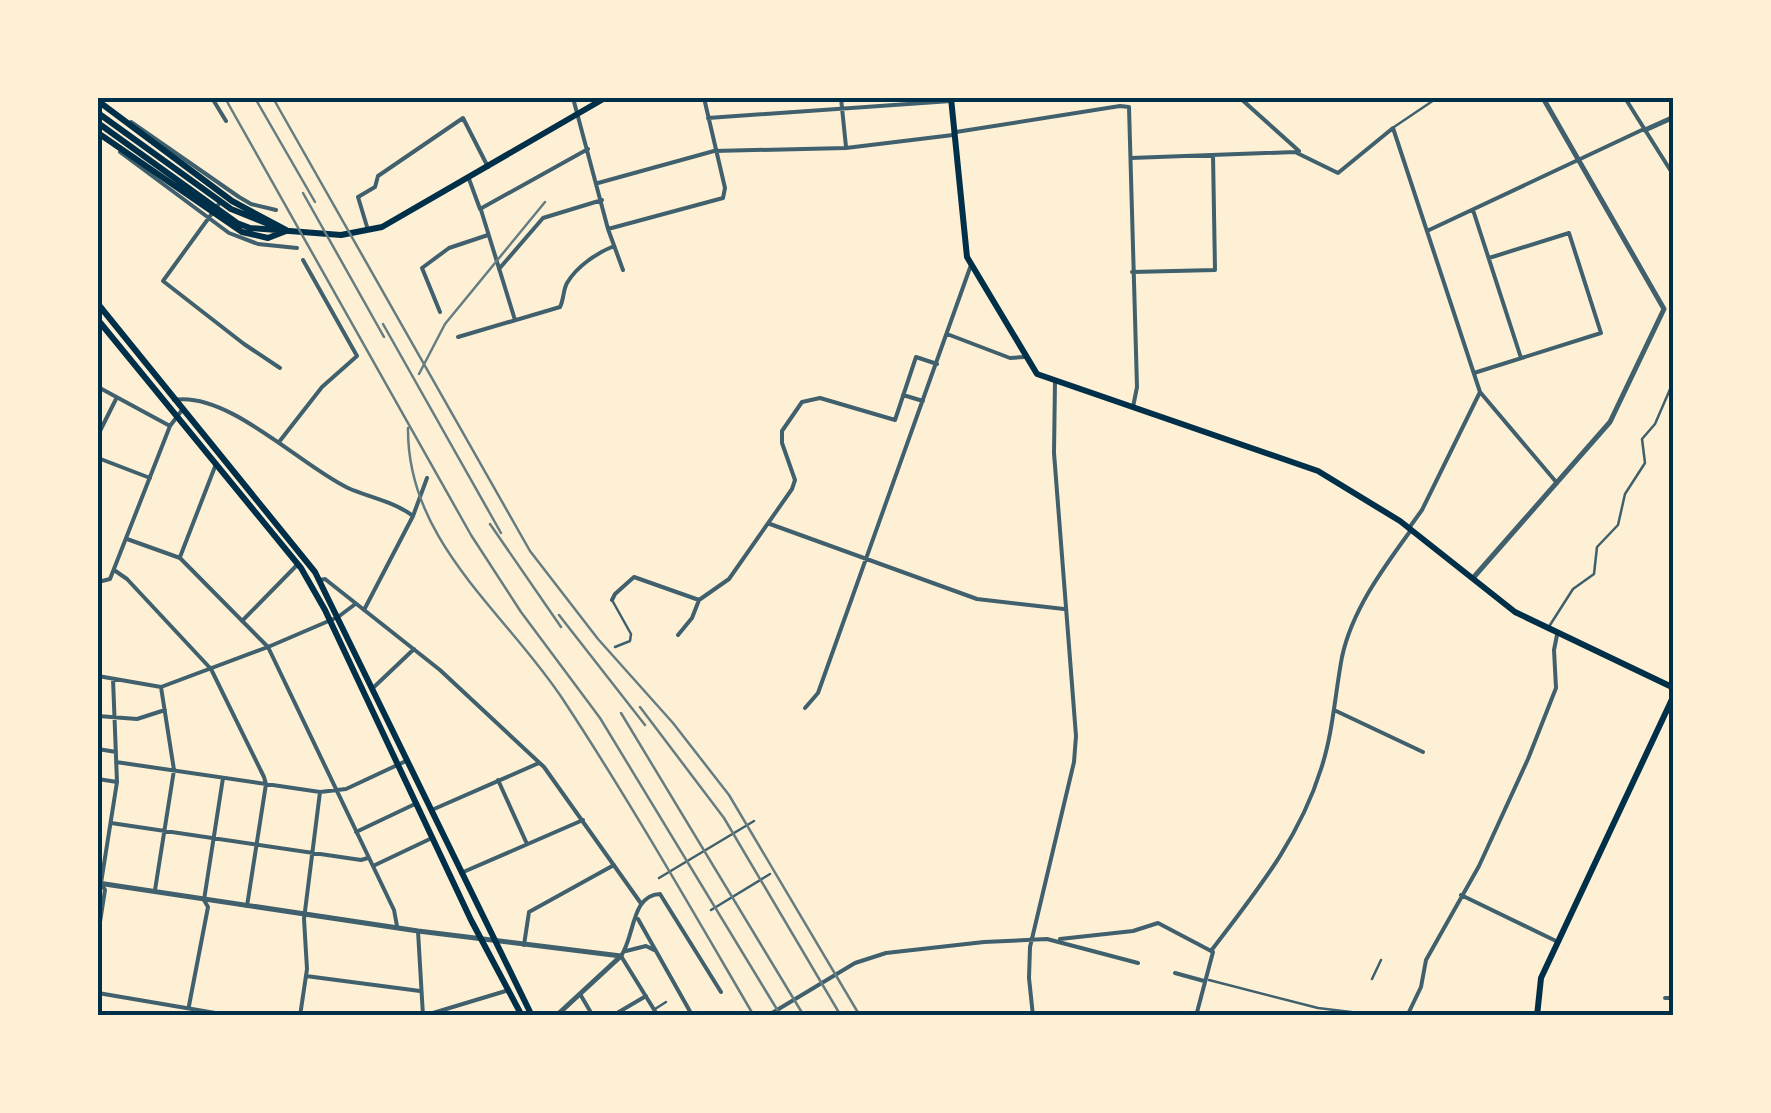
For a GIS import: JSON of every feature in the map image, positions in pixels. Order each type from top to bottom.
[{"type":"main road","points":[[99,109],[98,124],[237,223],[265,231],[359,234],[488,168],[605,98]]},
{"type":"main road","points":[[951,99],[965,248],[971,265],[1036,374],[1306,466],[1410,529],[1515,612],[1674,691],[1540,981],[1537,1016]]},
{"type":"main road","points":[[99,109],[232,200],[287,230]]},
{"type":"main road","points":[[99,109],[230,208],[252,220],[287,230]]},
{"type":"main road","points":[[98,133],[242,232],[268,238],[287,230]]},
{"type":"main road","points":[[98,304],[174,400],[216,464],[298,564],[368,692],[532,1016]]},
{"type":"main road","points":[[98,320],[308,562],[338,617],[368,692]]},
{"type":"main road","points":[[402,762],[432,838],[522,1016]]},
{"type":"street","points":[[212,98],[226,121]]},
{"type":"street","points":[[573,98],[623,270]]},
{"type":"street","points":[[608,229],[723,198],[725,188],[704,98]]},
{"type":"street","points":[[840,98],[846,148]]},
{"type":"street","points":[[1119,98],[1120,106]]},
{"type":"street","points":[[1240,98],[1300,152],[1338,173],[1437,98]]},
{"type":"street","points":[[1543,98],[1664,309],[1674,311]]},
{"type":"street","points":[[1625,98],[1674,176]]},
{"type":"street","points":[[112,99],[99,109],[139,127],[251,204],[276,210]]},
{"type":"street","points":[[708,118],[951,99]]},
{"type":"street","points":[[598,183],[714,152],[846,148],[1128,106],[1137,387],[1133,407]]},
{"type":"street","points":[[1427,231],[1674,117]]},
{"type":"street","points":[[369,232],[358,197],[375,187],[378,176],[463,118],[488,168]]},
{"type":"street","points":[[1393,128],[1480,392],[1557,483]]},
{"type":"street","points":[[98,133],[208,219],[247,241],[296,248]]},
{"type":"street","points":[[480,209],[588,149]]},
{"type":"street","points":[[1131,158],[1300,152]]},
{"type":"street","points":[[1132,272],[1215,270],[1213,155]]},
{"type":"street","points":[[468,179],[515,320]]},
{"type":"street","points":[[229,190],[163,280],[280,368]]},
{"type":"street","points":[[498,267],[544,218],[602,200]]},
{"type":"street","points":[[1473,210],[1521,358]]},
{"type":"street","points":[[1474,373],[1601,333],[1569,233],[1488,258]]},
{"type":"street","points":[[440,312],[422,268],[449,248],[488,235]]},
{"type":"street","points":[[458,337],[560,307],[566,284],[597,253],[614,246]]},
{"type":"street","points":[[279,442],[322,388],[357,356],[303,260]]},
{"type":"street","points":[[806,708],[818,693],[971,265]]},
{"type":"street","points":[[1472,580],[1610,422],[1664,309]]},
{"type":"street","points":[[947,334],[1010,358],[1024,356]]},
{"type":"street","points":[[678,635],[692,618],[699,600],[729,579],[742,564],[792,490],[795,480],[782,432],[802,402],[820,398],[893,421],[916,357],[937,364]]},
{"type":"street","points":[[1549,628],[1554,614],[1573,589],[1594,574],[1597,547],[1618,524],[1625,494],[1645,462],[1642,439],[1656,424],[1674,380]]},
{"type":"street","points":[[1033,1016],[1029,978],[1032,939],[1076,736],[1054,453],[1055,382]]},
{"type":"street","points":[[98,387],[170,426]]},
{"type":"street","points":[[1196,1016],[1212,951],[1291,840],[1322,768],[1346,644],[1367,595],[1422,510],[1480,392]]},
{"type":"street","points":[[904,395],[924,401]]},
{"type":"street","points":[[98,435],[117,397]]},
{"type":"street","points":[[174,400],[190,397],[246,422],[344,487],[412,516]]},
{"type":"street","points":[[98,582],[110,579],[170,426],[180,413]]},
{"type":"street","points":[[98,458],[150,478]]},
{"type":"street","points":[[180,558],[216,464]]},
{"type":"street","points":[[364,610],[427,478]]},
{"type":"street","points":[[770,524],[976,599],[1064,609]]},
{"type":"street","points":[[126,538],[180,558],[268,647],[394,910],[397,928]]},
{"type":"street","points":[[242,621],[298,564]]},
{"type":"street","points":[[114,570],[211,668],[266,784],[248,906]]},
{"type":"street","points":[[615,646],[630,641],[630,634],[612,600],[634,577],[699,600]]},
{"type":"street","points":[[320,580],[325,579],[414,650],[539,762],[640,902]]},
{"type":"street","points":[[98,676],[161,687],[330,621],[356,604]]},
{"type":"street","points":[[1407,1016],[1426,960],[1479,866],[1556,688],[1554,650],[1558,633]]},
{"type":"street","points":[[368,692],[414,650]]},
{"type":"street","points":[[99,883],[117,782],[112,679]]},
{"type":"street","points":[[155,892],[174,770],[161,687]]},
{"type":"street","points":[[98,716],[137,719],[165,710]]},
{"type":"street","points":[[1334,710],[1424,752]]},
{"type":"street","points":[[98,749],[116,752]]},
{"type":"street","points":[[116,762],[320,792],[337,791],[402,762]]},
{"type":"street","points":[[429,810],[539,762]]},
{"type":"street","points":[[188,1012],[208,907],[204,900],[224,778]]},
{"type":"street","points":[[98,779],[117,782]]},
{"type":"street","points":[[498,780],[528,844]]},
{"type":"street","points":[[300,1016],[306,976],[304,914],[320,792]]},
{"type":"street","points":[[356,832],[416,803]]},
{"type":"street","points":[[461,873],[583,820]]},
{"type":"street","points":[[659,878],[754,822]]},
{"type":"street","points":[[111,824],[368,858]]},
{"type":"street","points":[[372,866],[432,838]]},
{"type":"street","points":[[98,848],[107,850]]},
{"type":"street","points":[[524,945],[529,912],[614,865]]},
{"type":"street","points":[[711,910],[770,874]]},
{"type":"street","points":[[99,883],[482,940],[624,954]]},
{"type":"street","points":[[98,935],[105,890],[99,883]]},
{"type":"street","points":[[666,1002],[656,1013],[624,954],[640,902],[652,894],[660,894],[720,992]]},
{"type":"street","points":[[1461,895],[1557,942]]},
{"type":"street","points":[[637,914],[692,1014]]},
{"type":"street","points":[[768,1016],[846,968],[886,953],[1056,940],[1132,931],[1158,922],[1212,951]]},
{"type":"street","points":[[418,931],[423,1016],[508,990]]},
{"type":"street","points":[[1056,940],[1138,963]]},
{"type":"street","points":[[556,1016],[624,954],[646,946],[654,950]]},
{"type":"street","points":[[1372,979],[1381,960]]},
{"type":"street","points":[[1175,972],[1318,1008],[1384,1016]]},
{"type":"street","points":[[306,976],[421,991]]},
{"type":"street","points":[[98,994],[188,1012],[233,1016]]},
{"type":"street","points":[[580,994],[593,1016]]},
{"type":"street","points":[[612,1016],[646,996]]},
{"type":"street","points":[[1665,998],[1674,998]]},
{"type":"railway","points":[[225,98],[471,535],[521,612],[600,718],[781,1016]]},
{"type":"railway","points":[[255,98],[315,202]]},
{"type":"railway","points":[[273,98],[530,551],[729,795],[860,1016]]},
{"type":"railway","points":[[303,193],[384,337]]},
{"type":"railway","points":[[419,374],[445,324],[545,202]]},
{"type":"railway","points":[[383,324],[501,533]]},
{"type":"railway","points":[[408,428],[412,469],[424,507],[442,541],[564,701],[754,1016]]},
{"type":"railway","points":[[490,524],[561,627]]},
{"type":"railway","points":[[559,615],[645,725]]},
{"type":"railway","points":[[640,707],[724,818],[841,1016]]},
{"type":"railway","points":[[621,713],[804,1016]]}]
